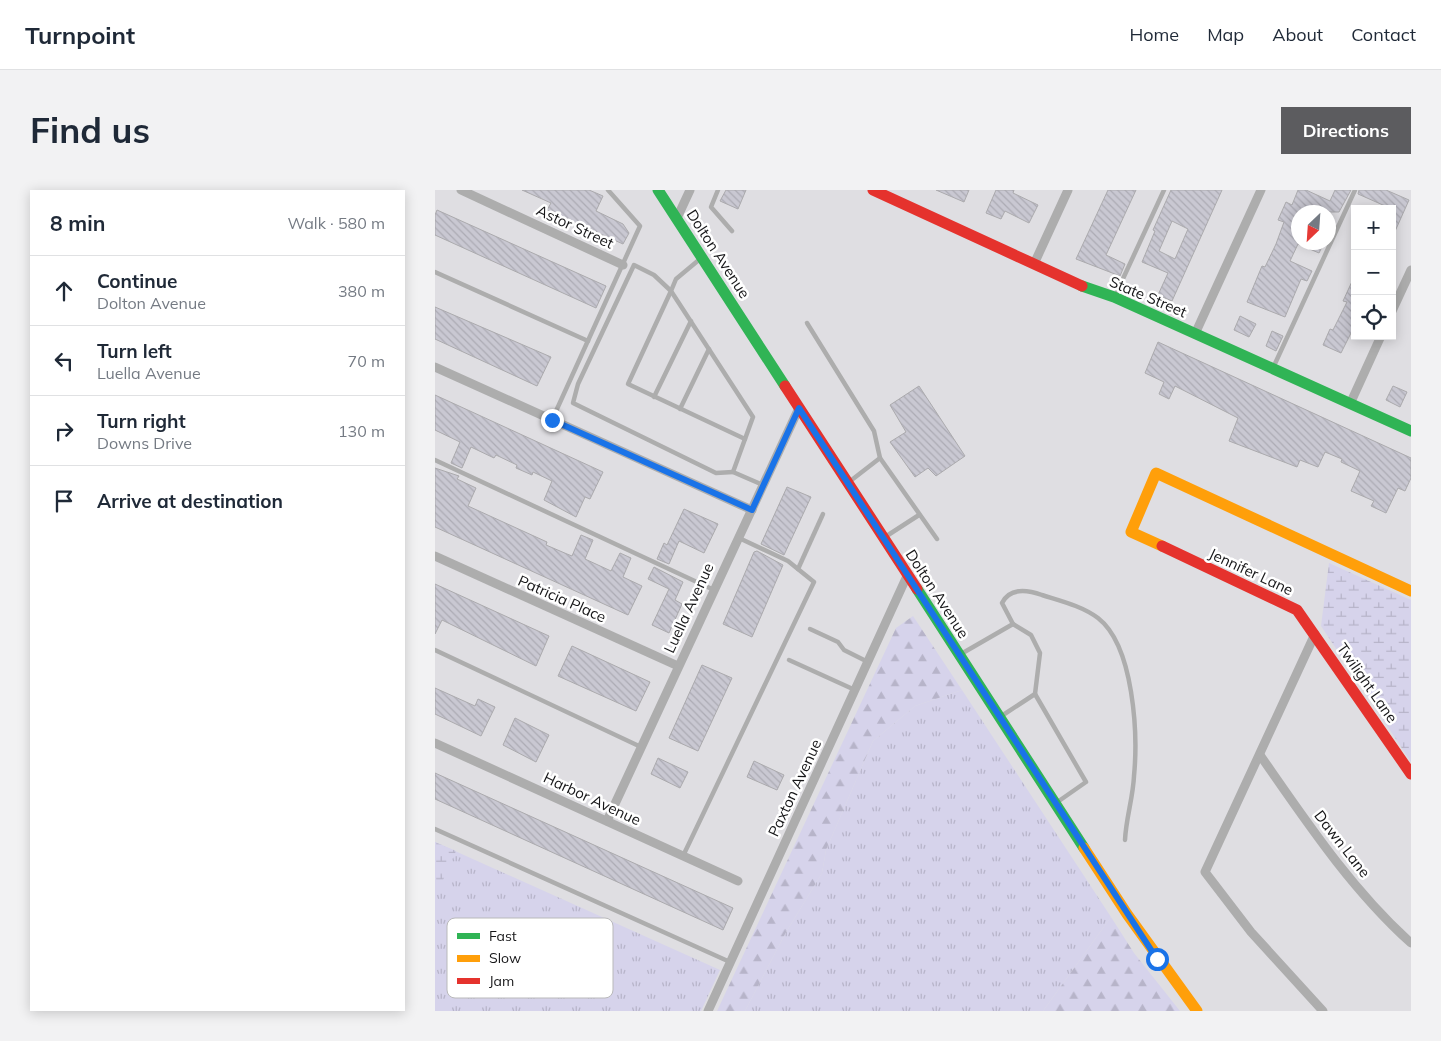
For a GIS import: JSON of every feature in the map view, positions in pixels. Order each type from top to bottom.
[{"type":"street","name":"Astor Street","points":[[461,190],[623,264]]},
{"type":"street","name":"Dolton Avenue","points":[[657,190],[677,218],[1055,804],[1142,936],[1197,1011]]},
{"type":"street","points":[[677,218],[690,190]]},
{"type":"street","points":[[1034,264],[1068,190]]},
{"type":"street","points":[[1195,334],[1261,190]]},
{"type":"street","name":"State Street","points":[[877,191],[1034,264],[1101,294],[1115,297],[1411,431]]},
{"type":"street","points":[[1396,302],[1411,270]]},
{"type":"street","points":[[1350,404],[1379,340]]},
{"type":"street","points":[[435,367],[752,510]]},
{"type":"street","name":"Luella Avenue","points":[[607,821],[799,408]]},
{"type":"street","name":"Jennifer Lane","points":[[1315,634],[1297,610],[1131,532],[1156,472],[1411,591]]},
{"type":"street","name":"Patricia Place","points":[[435,556],[678,666]]},
{"type":"street","name":"Paxton Avenue","points":[[708,1011],[907,576]]},
{"type":"street","points":[[1315,634],[1205,872],[1251,932],[1323,1011]]},
{"type":"street","name":"Twilight Lane","points":[[1315,634],[1411,774]]},
{"type":"street","name":"Harbor Avenue","points":[[435,743],[738,881]]},
{"type":"street","name":"Dawn Lane","points":[[1260,755],[1327,851],[1392,925],[1411,943]]},
{"type":"lane","points":[[552,420],[641,226],[608,190]]},
{"type":"lane","points":[[718,190],[711,207],[732,231]]},
{"type":"lane","points":[[1115,297],[1164,190]]},
{"type":"lane","points":[[1273,369],[1355,190]]},
{"type":"lane","points":[[702,258],[676,279],[629,384],[745,440]]},
{"type":"lane","points":[[733,472],[753,417],[671,291],[654,275],[634,265],[578,384],[573,403],[716,473],[733,472],[763,485]]},
{"type":"lane","points":[[435,272],[588,341]]},
{"type":"lane","points":[[654,397],[691,321]]},
{"type":"lane","points":[[807,323],[874,431],[880,458],[937,539]]},
{"type":"lane","points":[[680,409],[709,349]]},
{"type":"lane","points":[[848,483],[880,458]]},
{"type":"lane","points":[[435,460],[714,590]]},
{"type":"lane","points":[[798,569],[823,514]]},
{"type":"lane","points":[[883,538],[919,515]]},
{"type":"lane","points":[[683,856],[814,582],[788,561],[738,538]]},
{"type":"lane","points":[[1055,804],[1086,782],[1035,694],[1041,653],[1031,635],[1013,624],[1002,602],[1005,597],[1017,591],[1036,593],[1080,608],[1098,619],[1111,632],[1118,644],[1130,692],[1135,741],[1134,777],[1126,820],[1125,840]]},
{"type":"lane","points":[[959,655],[1013,624]]},
{"type":"lane","points":[[810,629],[838,642],[844,650],[868,662]]},
{"type":"lane","points":[[435,650],[641,747]]},
{"type":"lane","points":[[789,660],[855,690]]},
{"type":"lane","points":[[999,718],[1035,694]]},
{"type":"lane","points":[[435,829],[730,962]]},
{"type":"green space","points":[[1329,563],[1411,600],[1411,762],[1321,626]]},
{"type":"green space","points":[[913,616],[962,690],[915,706],[873,741],[826,850],[822,873],[785,934],[745,1011],[717,1011],[896,628]]},
{"type":"green space","points":[[962,690],[1111,917],[1043,1011],[745,1011],[785,934],[822,873],[826,850],[873,741],[915,706]]},
{"type":"green space","points":[[435,842],[604,918],[447,918],[447,998],[613,998],[613,922],[720,970],[701,1011],[435,1011]]},
{"type":"green space","points":[[435,842],[456,851],[435,898]]},
{"type":"green space","points":[[1111,917],[1134,953],[1180,1011],[1043,1011]]},
{"type":"building","points":[[522,190],[589,190],[603,196],[596,211],[623,224],[629,233],[623,244],[547,210],[551,203]]},
{"type":"building","points":[[726,190],[746,190],[738,209],[720,201]]},
{"type":"building","points":[[936,190],[969,190],[964,202]]},
{"type":"building","points":[[996,190],[1014,190],[1013,193],[1038,205],[1029,223],[1005,211],[1001,219],[986,213]]},
{"type":"building","points":[[1108,190],[1136,190],[1106,255],[1125,264],[1120,276],[1076,259]]},
{"type":"building","points":[[1171,190],[1222,190],[1172,301],[1158,295],[1168,273],[1142,262],[1155,231],[1153,230]],"holes":[[[1172,221],[1188,229],[1175,259],[1159,251]]]},
{"type":"building","points":[[1298,190],[1306,190],[1330,201],[1335,190],[1351,190],[1339,212],[1336,212],[1336,205],[1292,205]]},
{"type":"building","points":[[1359,190],[1386,190],[1409,200],[1396,229],[1396,205],[1383,205],[1358,194]]},
{"type":"building","points":[[1286,202],[1292,205],[1291,250],[1295,250],[1290,261],[1312,271],[1307,281],[1301,279],[1285,317],[1247,302],[1262,266],[1265,267],[1276,244],[1284,222],[1278,220]]},
{"type":"building","points":[[437,210],[606,286],[596,308],[435,235],[435,215]]},
{"type":"building","points":[[1351,284],[1351,333],[1341,353],[1323,345],[1330,329],[1333,330],[1347,302],[1343,301]]},
{"type":"building","points":[[435,307],[551,357],[537,386],[435,339]]},
{"type":"building","points":[[1240,316],[1256,324],[1249,337],[1234,330]]},
{"type":"building","points":[[1272,331],[1283,336],[1276,351],[1266,346]]},
{"type":"building","points":[[1158,342],[1411,458],[1411,478],[1405,491],[1398,488],[1386,513],[1371,506],[1374,501],[1351,491],[1360,471],[1341,462],[1342,459],[1325,452],[1318,467],[1300,460],[1297,467],[1229,441],[1238,418],[1175,386],[1169,399],[1159,394],[1164,382],[1145,373]]},
{"type":"building","points":[[919,386],[965,456],[936,476],[928,468],[915,477],[890,442],[906,432],[890,405]]},
{"type":"building","points":[[1393,386],[1407,392],[1400,407],[1386,400]]},
{"type":"building","points":[[435,395],[603,472],[590,499],[585,497],[576,517],[544,500],[552,481],[533,472],[532,475],[516,468],[517,465],[496,455],[494,458],[471,447],[462,468],[451,463],[460,442],[435,430]]},
{"type":"building","points":[[435,468],[459,476],[457,479],[476,488],[468,506],[547,542],[546,545],[572,556],[581,535],[593,540],[585,559],[611,571],[620,553],[631,558],[623,577],[642,586],[628,615],[435,527]]},
{"type":"building","points":[[787,487],[811,497],[784,555],[761,544]]},
{"type":"building","points":[[684,509],[718,524],[704,553],[679,541],[669,564],[657,559],[664,543],[667,545]]},
{"type":"building","points":[[757,551],[783,565],[752,637],[723,624],[754,552]]},
{"type":"building","points":[[654,567],[683,582],[675,600],[682,604],[669,633],[652,625],[669,589],[648,579]]},
{"type":"building","points":[[435,584],[549,636],[536,666],[442,620],[435,634]]},
{"type":"building","points":[[572,646],[650,682],[636,711],[558,676]]},
{"type":"building","points":[[702,665],[732,678],[698,751],[669,738]]},
{"type":"building","points":[[435,688],[475,706],[478,699],[495,707],[481,736],[435,714]]},
{"type":"building","points":[[515,718],[549,735],[536,762],[503,745]]},
{"type":"building","points":[[658,758],[688,772],[680,788],[651,774]]},
{"type":"building","points":[[754,761],[784,775],[777,790],[747,777]]},
{"type":"building","points":[[435,773],[733,908],[723,930],[435,799]]},
{"type":"traffic: fast","points":[[658,190],[785,386]]},
{"type":"traffic: fast","points":[[1082,286],[1114,297],[1411,431]]},
{"type":"traffic: fast","points":[[917,589],[1084,848]]},
{"type":"traffic: slow","points":[[1162,546],[1131,532],[1156,473],[1411,591]]},
{"type":"traffic: slow","points":[[1084,848],[1127,914],[1197,1011]]},
{"type":"traffic: jam","points":[[873,190],[1082,286]]},
{"type":"traffic: jam","points":[[785,386],[917,589]]},
{"type":"traffic: jam","points":[[1162,546],[1297,610],[1411,774]]},
{"type":"route","points":[[552,420],[752,510],[799,408],[1157,959]]}]
